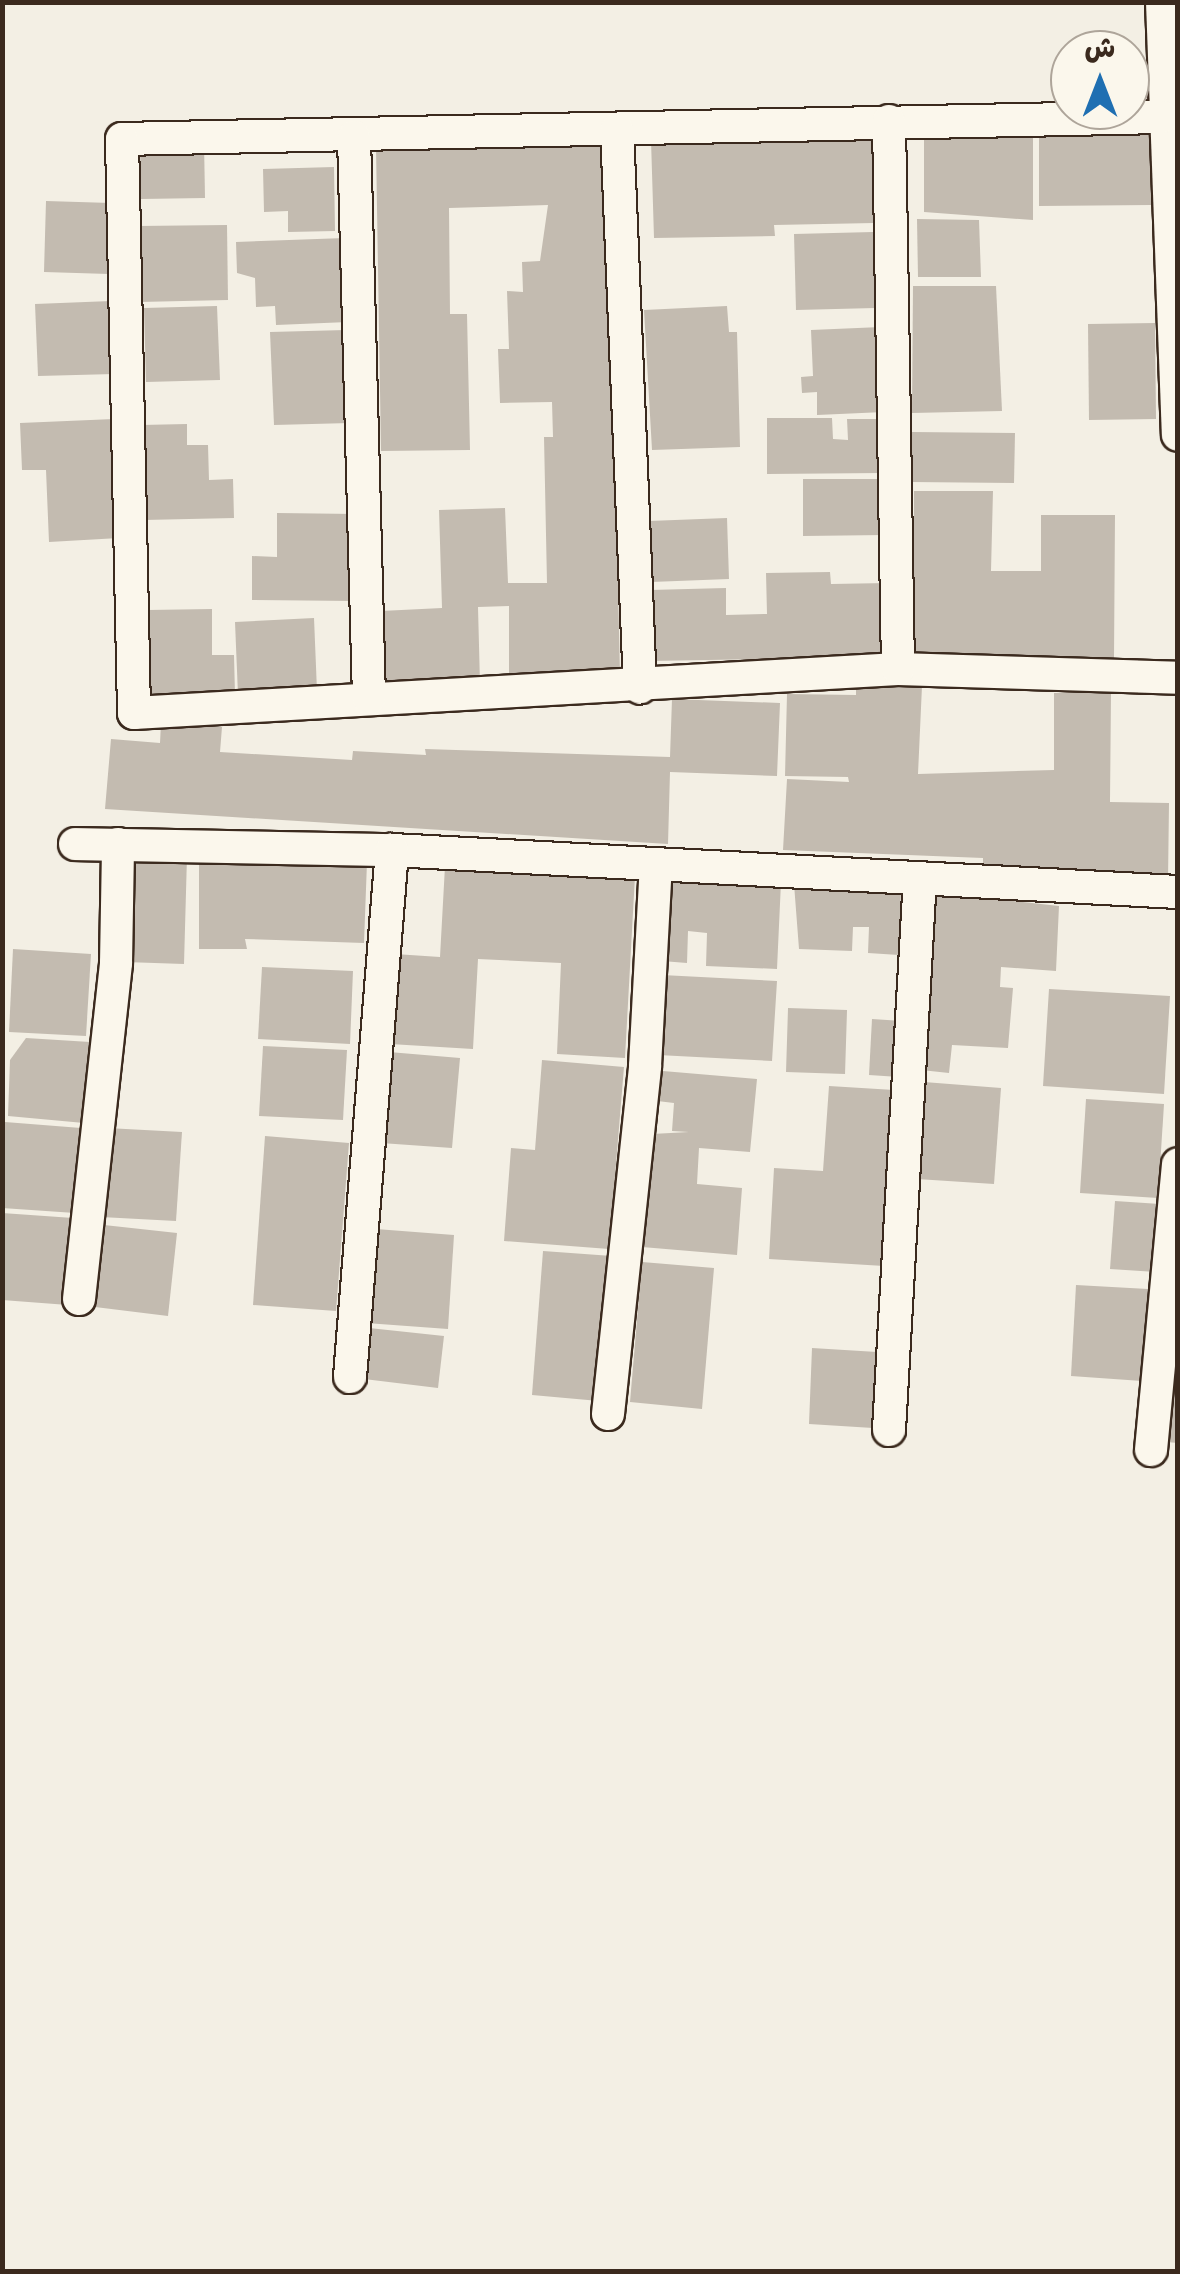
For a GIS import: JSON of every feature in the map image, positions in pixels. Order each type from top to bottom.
[{"type":"street","points":[[1162,2],[1162,117],[1178,435]]},
{"type":"street","points":[[1162,117],[122,139],[134,713],[640,688],[898,670],[1178,678]]},
{"type":"street","points":[[888,121],[898,670]]},
{"type":"street","points":[[617,129],[640,688]]},
{"type":"street","points":[[354,137],[369,699]]},
{"type":"street","points":[[74,844],[392,850],[1178,892]]},
{"type":"street","points":[[79,1299],[116,963],[118,844]]},
{"type":"street","points":[[350,1377],[392,850]]},
{"type":"street","points":[[608,1414],[644,1066],[656,864]]},
{"type":"street","points":[[888,1430],[920,878]]},
{"type":"street","points":[[1151,1450],[1178,1164]]},
{"type":"building","points":[[980,129],[1033,129],[1033,220],[924,212],[924,137],[980,137]]},
{"type":"building","points":[[1039,129],[1151,129],[1151,205],[1039,206]]},
{"type":"building","points":[[872,133],[874,223],[774,225],[775,236],[654,238],[651,140]]},
{"type":"building","points":[[608,141],[620,675],[509,677],[509,606],[478,607],[480,684],[384,687],[381,611],[442,608],[439,510],[505,508],[508,583],[547,583],[544,437],[553,437],[552,402],[500,403],[498,349],[509,349],[507,291],[523,292],[522,262],[540,261],[548,205],[449,208],[450,314],[467,314],[470,450],[381,451],[376,147]]},
{"type":"building","points":[[204,142],[205,198],[141,199],[140,143]]},
{"type":"building","points":[[334,167],[335,231],[288,232],[288,211],[264,212],[263,169]]},
{"type":"building","points":[[46,201],[111,203],[109,274],[44,272]]},
{"type":"building","points":[[917,219],[979,220],[981,277],[918,277]]},
{"type":"building","points":[[227,225],[228,300],[139,302],[138,226]]},
{"type":"building","points":[[873,232],[875,308],[796,310],[794,234]]},
{"type":"building","points":[[345,238],[348,322],[276,325],[275,306],[256,307],[255,278],[237,273],[236,242]]},
{"type":"building","points":[[913,286],[996,286],[1002,411],[912,413]]},
{"type":"building","points":[[111,301],[114,374],[38,376],[35,304]]},
{"type":"building","points":[[217,306],[220,380],[146,382],[144,308]]},
{"type":"building","points":[[727,306],[729,332],[737,332],[740,447],[652,450],[644,310]]},
{"type":"building","points":[[1155,323],[1156,419],[1089,420],[1088,324]]},
{"type":"building","points":[[881,327],[884,412],[817,415],[817,392],[802,393],[801,377],[813,376],[811,330]]},
{"type":"building","points":[[346,330],[350,423],[274,425],[270,332]]},
{"type":"building","points":[[767,418],[832,418],[833,439],[848,440],[847,419],[882,419],[882,473],[767,474]]},
{"type":"building","points":[[114,419],[119,538],[49,542],[46,470],[22,470],[20,423]]},
{"type":"building","points":[[187,424],[187,445],[208,445],[209,480],[233,479],[234,518],[144,520],[141,425]]},
{"type":"building","points":[[912,432],[1015,433],[1014,483],[911,482]]},
{"type":"building","points":[[803,479],[883,479],[884,535],[803,536]]},
{"type":"building","points":[[914,491],[993,491],[991,571],[1041,571],[1041,515],[1115,515],[1114,658],[914,654]]},
{"type":"building","points":[[277,513],[356,514],[354,601],[252,600],[252,556],[277,557]]},
{"type":"building","points":[[727,518],[729,579],[651,582],[649,521]]},
{"type":"building","points":[[830,572],[831,584],[888,583],[889,657],[651,661],[650,590],[726,588],[726,615],[767,614],[766,573]]},
{"type":"building","points":[[212,609],[212,655],[234,655],[235,695],[149,697],[148,610]]},
{"type":"building","points":[[314,618],[317,691],[238,695],[235,622]]},
{"type":"building","points":[[856,685],[922,686],[918,774],[1054,770],[1054,693],[1111,693],[1110,802],[1169,803],[1168,881],[983,869],[983,858],[783,850],[787,779],[849,782],[848,777],[785,776],[787,694],[856,695]]},
{"type":"building","points":[[672,699],[780,703],[777,776],[670,772],[668,844],[105,809],[111,739],[160,743],[161,723],[222,727],[220,752],[352,760],[353,751],[426,755],[425,749],[670,757]]},
{"type":"building","points":[[128,854],[187,856],[184,964],[125,962]]},
{"type":"building","points":[[199,856],[367,862],[364,943],[245,939],[247,949],[199,949]]},
{"type":"building","points":[[445,866],[635,876],[625,1058],[557,1054],[561,963],[478,959],[473,1049],[390,1044],[395,954],[440,957]]},
{"type":"building","points":[[666,876],[781,882],[777,969],[706,966],[707,933],[688,931],[687,963],[662,961]]},
{"type":"building","points":[[794,884],[901,888],[899,955],[868,953],[869,927],[853,927],[852,951],[799,949]]},
{"type":"building","points":[[932,892],[1059,906],[1056,971],[1001,967],[1000,987],[1013,988],[1008,1048],[952,1045],[949,1073],[921,1070]]},
{"type":"building","points":[[13,949],[91,954],[86,1036],[9,1032]]},
{"type":"building","points":[[262,967],[353,971],[350,1044],[258,1039]]},
{"type":"building","points":[[662,975],[777,981],[772,1061],[658,1055]]},
{"type":"building","points":[[1049,989],[1170,996],[1164,1094],[1043,1086]]},
{"type":"building","points":[[788,1008],[847,1010],[845,1074],[786,1072]]},
{"type":"building","points":[[872,1019],[902,1021],[899,1077],[869,1075]]},
{"type":"building","points":[[26,1038],[90,1042],[84,1123],[8,1116],[10,1060]]},
{"type":"building","points":[[263,1046],[347,1050],[343,1120],[259,1116]]},
{"type":"building","points":[[389,1052],[460,1058],[452,1148],[381,1143]]},
{"type":"building","points":[[542,1060],[624,1067],[609,1249],[504,1241],[511,1148],[535,1150]]},
{"type":"building","points":[[651,1070],[757,1079],[750,1152],[699,1148],[697,1184],[742,1188],[737,1255],[642,1247],[652,1134],[689,1132],[672,1131],[674,1103],[649,1100]]},
{"type":"building","points":[[924,1082],[1001,1088],[994,1184],[917,1179]]},
{"type":"building","points":[[829,1086],[894,1090],[884,1266],[769,1259],[774,1168],[823,1171]]},
{"type":"building","points":[[1086,1099],[1164,1104],[1158,1198],[1080,1193]]},
{"type":"building","points":[[5,1122],[81,1128],[75,1213],[2,1208]]},
{"type":"building","points":[[107,1128],[182,1132],[176,1221],[101,1217]]},
{"type":"building","points":[[265,1136],[349,1143],[336,1311],[253,1305]]},
{"type":"building","points":[[1115,1201],[1160,1204],[1156,1272],[1110,1269]]},
{"type":"building","points":[[2,1213],[73,1218],[68,1305],[2,1300]]},
{"type":"building","points":[[104,1225],[177,1233],[168,1316],[95,1307]]},
{"type":"building","points":[[376,1229],[454,1235],[448,1329],[366,1323]]},
{"type":"building","points":[[543,1251],[612,1256],[599,1401],[532,1395]]},
{"type":"building","points":[[642,1262],[714,1268],[702,1409],[630,1402]]},
{"type":"building","points":[[1076,1285],[1148,1289],[1142,1381],[1071,1376]]},
{"type":"building","points":[[1178,1313],[1178,1443],[1166,1442]]},
{"type":"building","points":[[369,1328],[444,1336],[438,1388],[364,1379]]},
{"type":"building","points":[[812,1348],[877,1352],[873,1428],[809,1424]]}]
